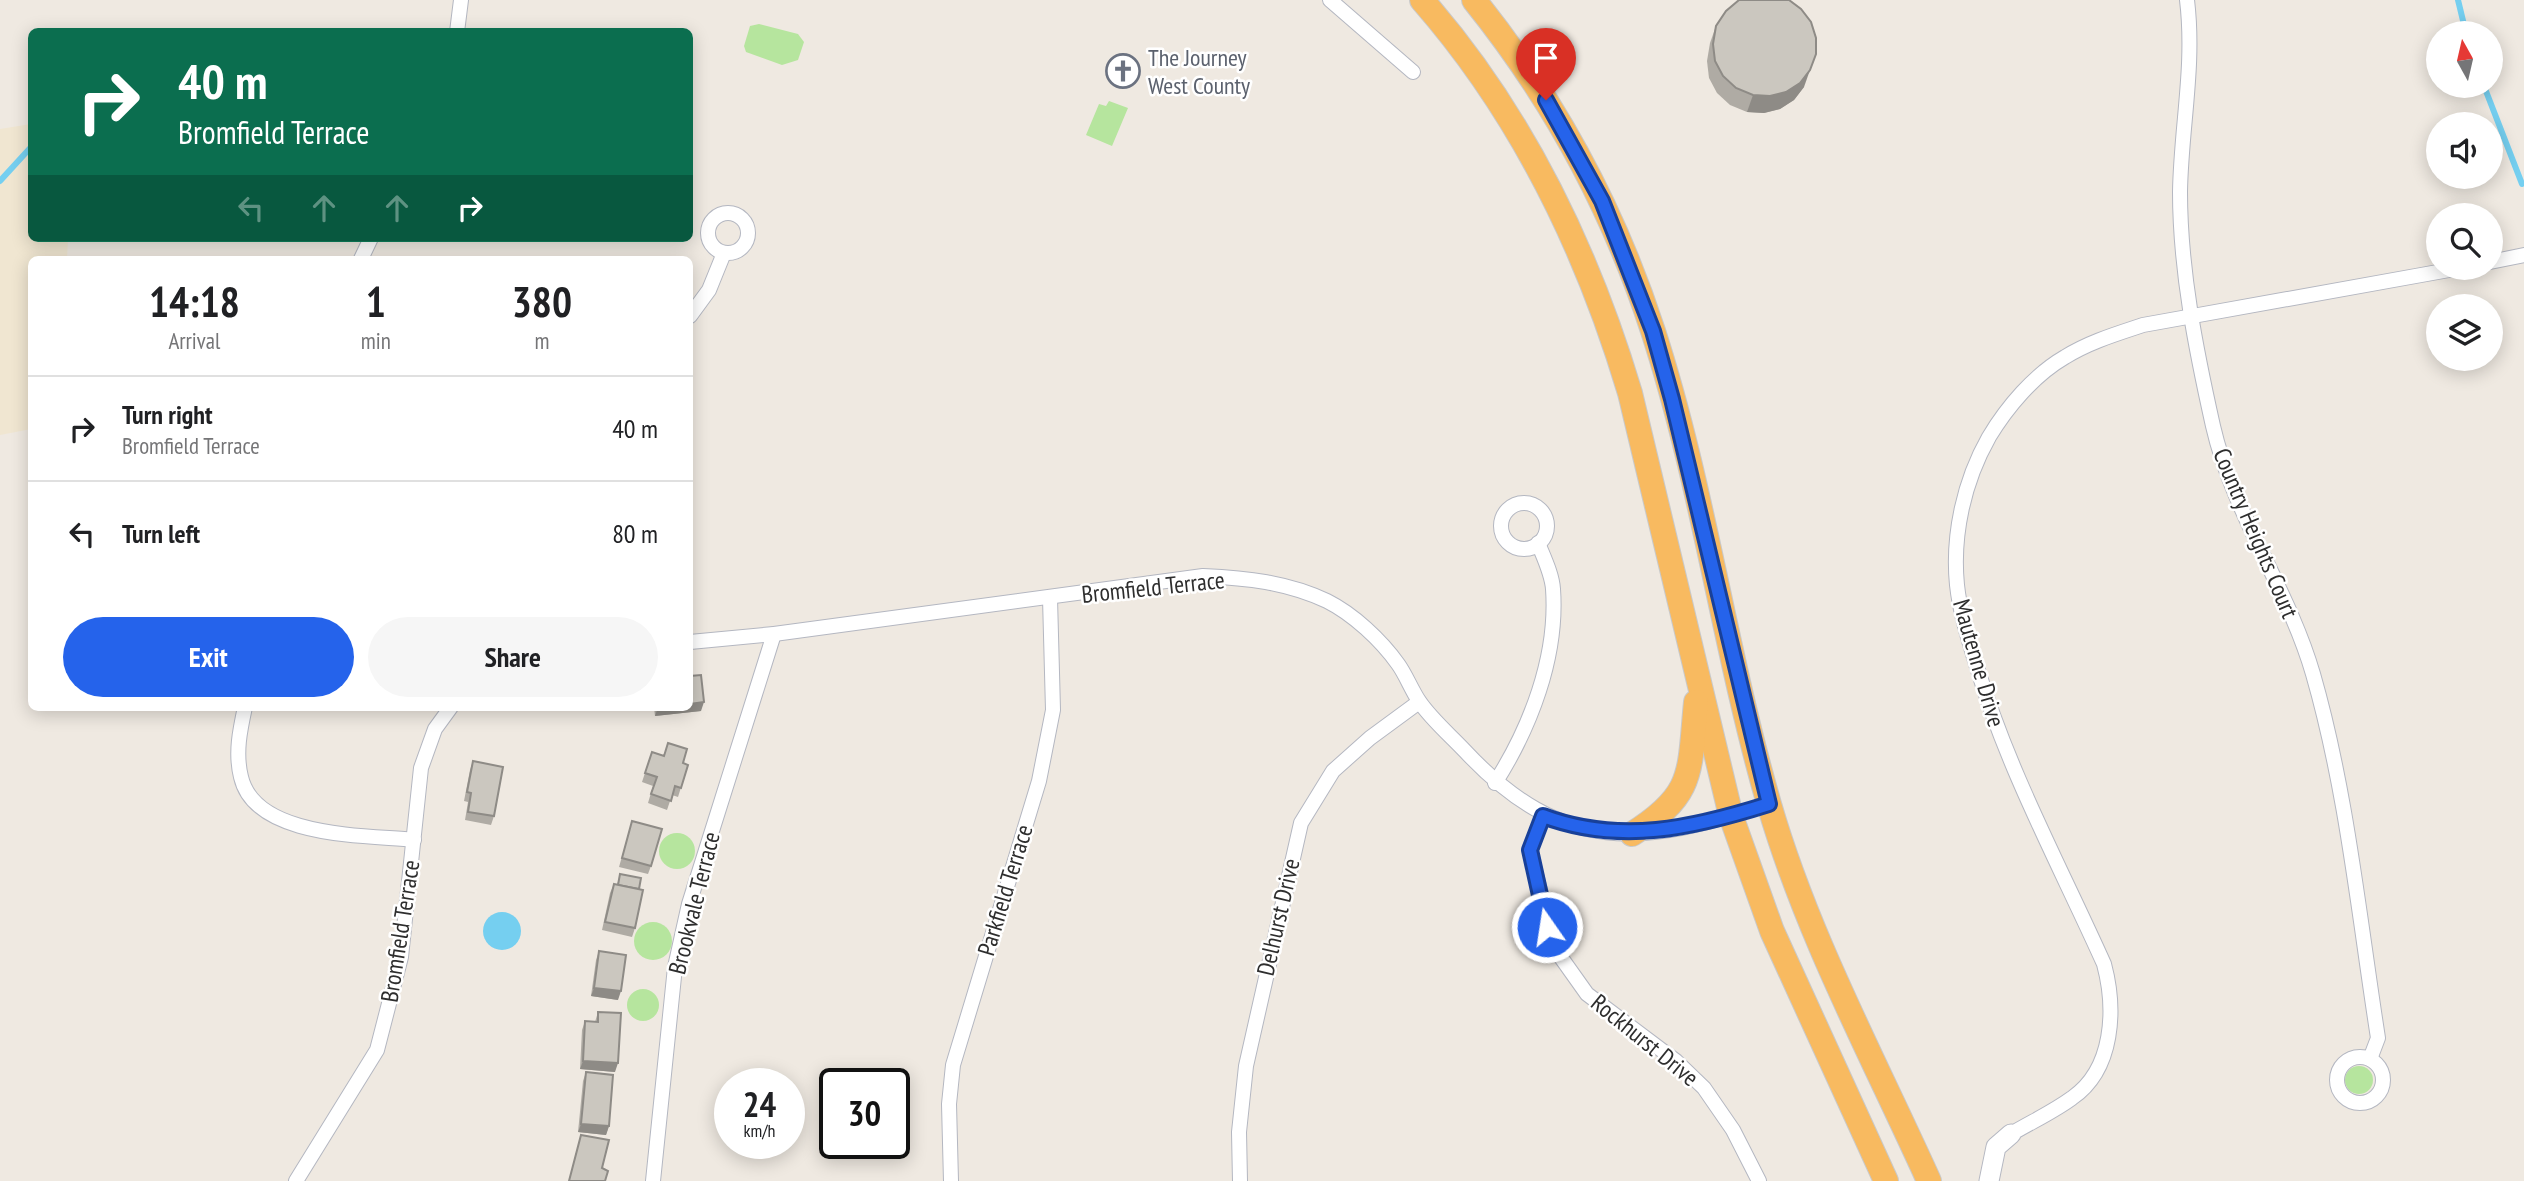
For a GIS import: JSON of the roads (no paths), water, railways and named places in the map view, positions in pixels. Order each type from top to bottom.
[{"type":"highway","points":[[1422,0],[1480,73],[1519,133],[1554,194],[1584,259],[1609,325],[1630,393],[1731,816],[1772,931],[1886,1181]]},
{"type":"highway","points":[[1474,0],[1533,80],[1570,141],[1630,266],[1672,399],[1769,804],[1815,932],[1929,1181]]},
{"type":"highway","points":[[1632,834],[1657,818],[1680,795],[1691,754],[1698,684]]},
{"type":"street","points":[[458,28],[461,0]]},
{"type":"street","points":[[1330,0],[1413,72]]},
{"type":"street","name":"Country Heights Court","points":[[2188,0],[2191,71],[2180,194],[2182,250],[2192,315],[2214,427],[2226,467],[2254,537],[2298,631],[2323,711],[2378,1038],[2370,1059]]},
{"type":"street","points":[[693,312],[709,290],[724,253]]},
{"type":"street","points":[[2503,259],[2524,255]]},
{"type":"street","name":"Mautenne Drive","points":[[2011,1134],[2074,1097],[2091,1077],[2109,1039],[2111,990],[2104,964],[1995,725],[1966,632],[1957,584],[1957,535],[1965,494],[1978,458],[1997,423],[2022,392],[2062,358],[2094,341],[2131,329],[2192,315],[2426,274]]},
{"type":"street","points":[[1495,783],[1530,720],[1549,643],[1553,587],[1538,543]]},
{"type":"street","name":"Bromfield Terrace","points":[[693,642],[774,634],[1203,576],[1247,578],[1287,586],[1328,602],[1360,623],[1398,663],[1419,702],[1495,783],[1543,816],[1571,826],[1632,834],[1659,832],[1731,816],[1769,804]]},
{"type":"street","name":"Parkfield Terrace","points":[[951,1181],[949,1104],[953,1065],[1039,781],[1053,710],[1050,598]]},
{"type":"street","name":"Brookvale Terrace","points":[[653,1181],[675,967],[689,904],[774,634]]},
{"type":"street","name":"Delhurst Drive","points":[[1240,1181],[1239,1132],[1246,1066],[1301,823],[1333,771],[1370,738],[1419,702]]},
{"type":"street","points":[[244,711],[238,746],[241,779],[257,803],[276,818],[298,828],[414,840]]},
{"type":"street","name":"Bromfield Terrace","points":[[296,1181],[377,1050],[401,957],[421,768],[435,729],[448,711]]},
{"type":"street","name":"Rockhurst Drive","points":[[1543,816],[1530,850],[1555,948],[1587,994],[1676,1061],[1704,1088],[1733,1130],[1759,1181]]},
{"type":"street","points":[[1989,1181],[1996,1147],[2011,1134]]},
{"type":"water","points":[[502,912],[516,917],[521,931],[516,945],[502,950],[488,945],[483,931],[488,917]]},
{"type":"waterway","points":[[2458,0],[2463,21]]},
{"type":"waterway","points":[[2489,98],[2522,184]]},
{"type":"waterway","points":[[0,181],[28,150]]},
{"type":"place","name":"The Journey West County","points":[[1123,71]]}]
